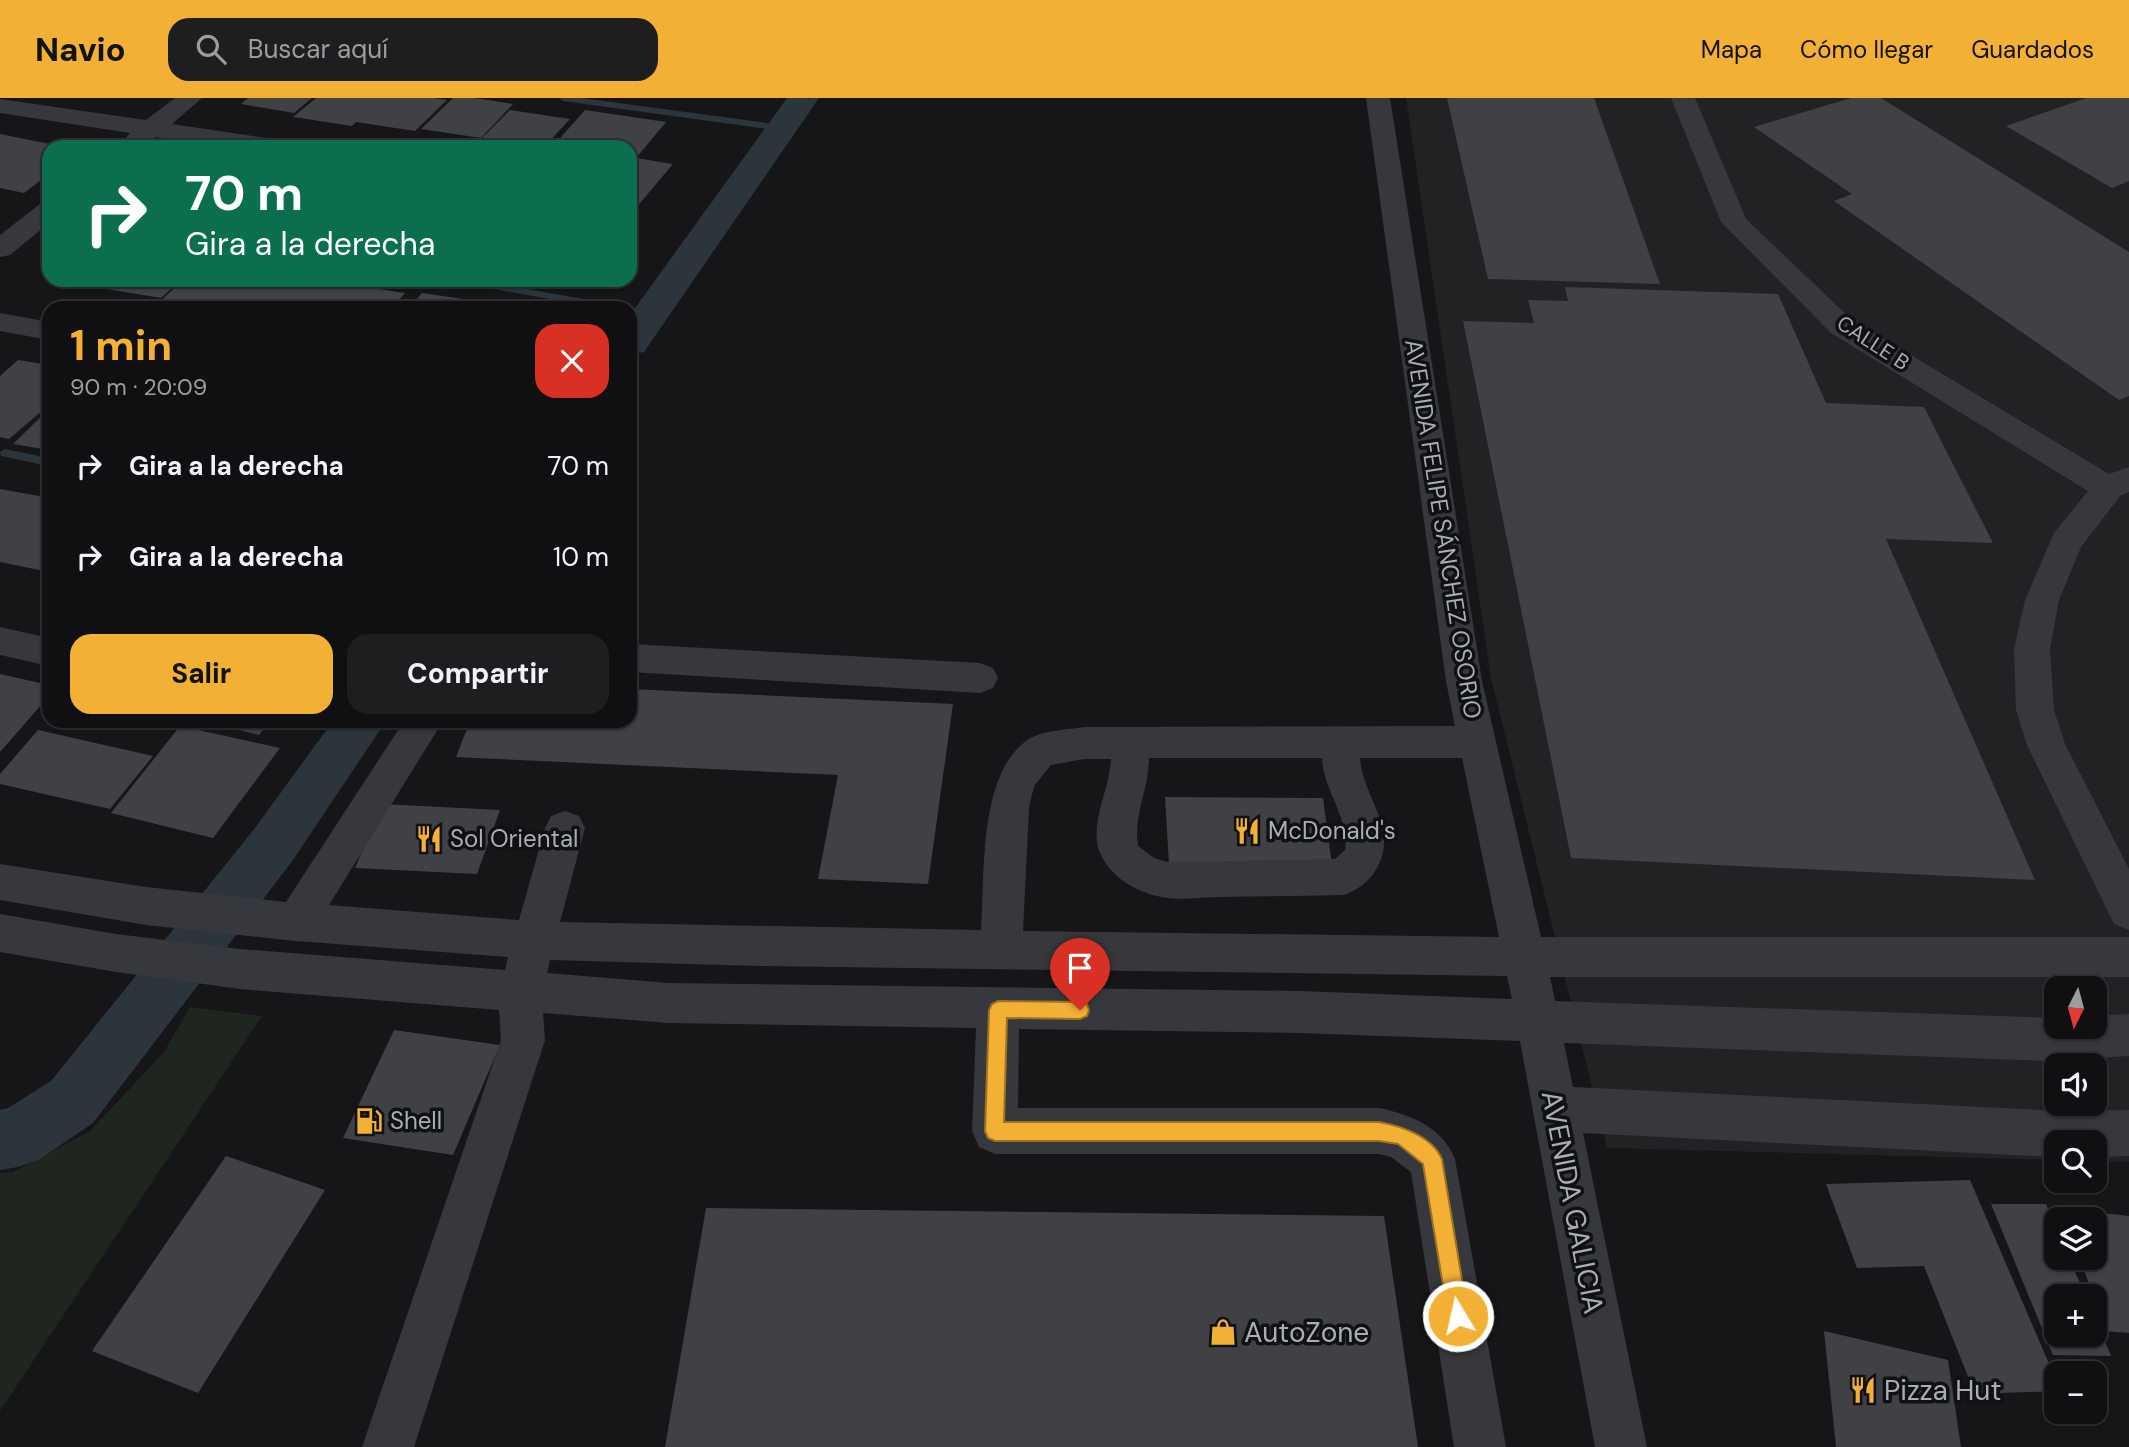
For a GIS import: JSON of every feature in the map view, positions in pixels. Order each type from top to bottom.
[{"type":"street","points":[[137,140],[190,98]]},
{"type":"street","name":"AVENIDA FELIPE SÁNCHEZ OSORIO","points":[[1378,98],[1464,681],[1524,957]]},
{"type":"street","name":"CALLE B","points":[[1683,98],[1734,222],[1841,326],[2119,483]]},
{"type":"street","points":[[0,106],[226,140]]},
{"type":"street","points":[[0,249],[42,216]]},
{"type":"street","points":[[0,322],[42,330]]},
{"type":"street","points":[[2119,483],[2066,542],[2042,600],[2032,649],[2035,710],[2046,745],[2129,911]]},
{"type":"street","points":[[0,641],[42,650]]},
{"type":"street","points":[[637,658],[980,678]]},
{"type":"street","points":[[285,921],[419,728]]},
{"type":"street","points":[[1001,950],[1009,808],[1016,779],[1040,751],[1084,743],[1129,742],[1477,742]]},
{"type":"street","points":[[1129,742],[1128,786],[1121,806],[1116,839],[1121,858],[1139,873],[1167,880],[1345,877],[1360,866],[1368,850],[1364,826],[1343,775],[1339,742]]},
{"type":"street","points":[[388,1447],[523,1040],[520,992],[565,828]]},
{"type":"street","points":[[0,882],[146,906],[285,921],[535,940],[1524,957],[2129,957]]},
{"type":"street","points":[[0,933],[116,953],[240,969],[669,1003],[998,1010],[1300,1012],[2046,1040],[2129,1035]]},
{"type":"street","name":"AVENIDA GALICIA","points":[[1524,957],[1621,1447]]},
{"type":"street","points":[[998,1010],[995,1131],[1379,1131],[1402,1136],[1432,1159],[1480,1447]]},
{"type":"street","points":[[1554,1109],[2066,1134],[2129,1133]]},
{"type":"shaded area","points":[[1406,98],[2129,98],[2129,1162],[2107,1161],[2107,1130],[2044,1130],[2044,1160],[1607,1148],[1491,678]]},
{"type":"shaded area","points":[[190,1007],[262,1016],[0,1411],[0,1173],[13,1172],[90,1131],[164,1052]]},
{"type":"building","points":[[248,98],[312,98],[294,113],[241,104]]},
{"type":"building","points":[[316,98],[447,100],[415,131],[356,122],[352,126],[293,117]]},
{"type":"building","points":[[453,98],[475,98],[513,104],[481,138],[421,129]]},
{"type":"building","points":[[1447,98],[1594,98],[1660,284],[1488,279]]},
{"type":"building","points":[[1851,98],[1881,98],[2129,252],[2129,396],[2119,400],[1834,201],[1852,194],[1754,127]]},
{"type":"building","points":[[2086,98],[2129,98],[2129,181],[2112,188],[2006,126]]},
{"type":"building","points":[[510,110],[570,119],[550,140],[480,140]]},
{"type":"building","points":[[585,110],[666,122],[637,157],[637,140],[559,140]]},
{"type":"building","points":[[0,134],[42,142],[42,179],[24,193],[0,188]]},
{"type":"building","points":[[637,158],[673,164],[637,207]]},
{"type":"building","points":[[109,287],[173,287],[161,298],[107,289]]},
{"type":"building","points":[[176,287],[366,287],[405,293],[398,301],[160,301]]},
{"type":"building","points":[[1565,287],[1778,294],[1826,403],[1924,407],[1993,543],[1886,539],[2035,880],[1571,858],[1463,321],[1534,323],[1528,300],[1568,301]]},
{"type":"building","points":[[422,293],[476,301],[415,301]]},
{"type":"building","points":[[18,360],[42,364],[42,411],[9,439],[0,437],[0,376]]},
{"type":"building","points":[[42,416],[42,449],[13,444]]},
{"type":"building","points":[[0,489],[39,496],[42,493],[42,571],[0,562]]},
{"type":"building","points":[[0,674],[42,683],[42,704],[0,752]]},
{"type":"building","points":[[637,689],[953,704],[928,884],[818,879],[838,775],[456,757],[467,728],[637,728]]},
{"type":"building","points":[[178,728],[280,748],[213,838],[111,813]]},
{"type":"building","points":[[230,728],[264,728],[259,735]]},
{"type":"building","points":[[38,730],[153,756],[110,809],[0,784],[0,774]]},
{"type":"building","name":"McDonald's","points":[[1165,797],[1323,798],[1332,865],[1169,865]]},
{"type":"building","name":"Sol Oriental","points":[[382,804],[500,810],[477,874],[355,868]]},
{"type":"building","points":[[394,1030],[500,1045],[453,1155],[343,1138]]},
{"type":"building","points":[[226,1156],[325,1190],[198,1393],[92,1351]]},
{"type":"building","points":[[1970,1180],[2048,1361],[2044,1361],[2044,1391],[1975,1394],[1924,1266],[1857,1268],[1826,1184]]},
{"type":"building","points":[[1991,1204],[2046,1204],[2044,1270],[2074,1270],[2080,1284],[2044,1284],[2044,1333]]},
{"type":"building","points":[[706,1208],[1384,1216],[1418,1447],[665,1447]]},
{"type":"building","points":[[2107,1214],[2129,1216],[2129,1333],[2107,1331],[2107,1284],[2089,1284],[2084,1270],[2107,1270]]},
{"type":"building","points":[[1824,1331],[1948,1360],[1961,1447],[1836,1447]]},
{"type":"building","points":[[2107,1346],[2111,1356],[2053,1355],[2050,1347]]},
{"type":"waterway","points":[[563,98],[782,128]]},
{"type":"waterway","points":[[637,333],[803,98]]},
{"type":"waterway","points":[[500,287],[577,301]]},
{"type":"waterway","points":[[637,312],[650,314]]},
{"type":"waterway","points":[[5,453],[42,461]]},
{"type":"waterway","points":[[0,1140],[18,1137],[72,1102],[274,844],[356,728]]},
{"type":"place","name":"McDonald's","points":[[1247,831]]},
{"type":"place","name":"Sol Oriental","points":[[429,839]]},
{"type":"place","name":"Shell","points":[[369,1121]]},
{"type":"place","name":"AutoZone","points":[[1223,1332]]},
{"type":"place","name":"Pizza Hut","points":[[1863,1390]]},
{"type":"route","points":[[1080,1010],[998,1010],[995,1131],[1379,1131],[1402,1136],[1432,1159],[1458,1316]]}]
